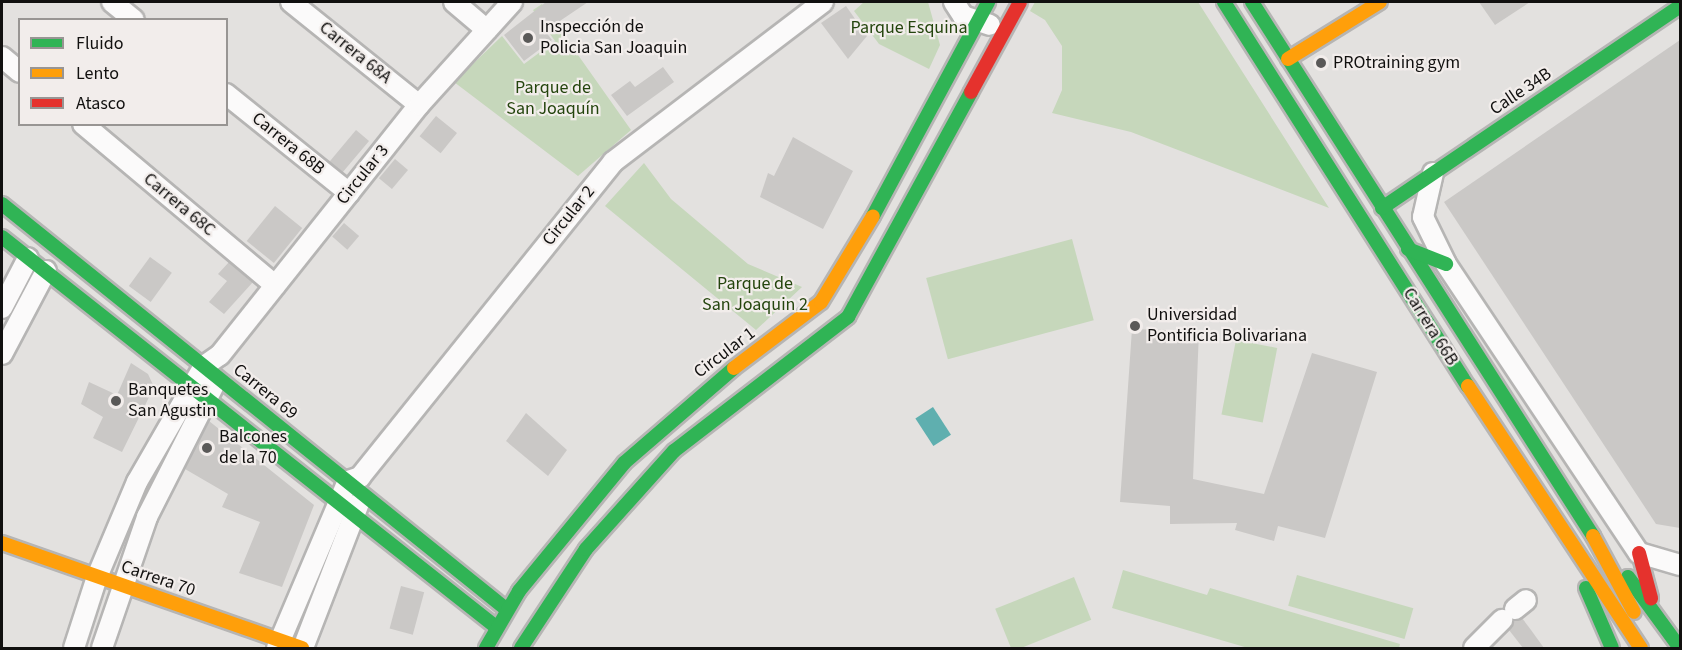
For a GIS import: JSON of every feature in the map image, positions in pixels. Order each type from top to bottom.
[{"type":"street","points":[[112,2],[132,18]]},
{"type":"street","name":"Carrera 68A","points":[[291,2],[419,105]]},
{"type":"street","points":[[454,2],[487,30]]},
{"type":"street","name":"Circular 3","points":[[74,648],[97,577],[137,482],[191,385],[214,366],[275,285],[419,105],[512,2]]},
{"type":"street","name":"Circular 2","points":[[278,645],[336,500],[357,484],[613,162],[824,2]]},
{"type":"street","points":[[954,2],[963,16],[1005,30]]},
{"type":"street","name":"Circular 1","points":[[486,648],[506,609],[564,532],[650,436],[821,302],[838,280],[988,2]]},
{"type":"street","points":[[521,648],[586,549],[674,451],[708,421],[848,317],[1020,2]]},
{"type":"street","name":"Carrera 66B","points":[[1224,2],[1567,542],[1641,648]]},
{"type":"street","name":"Carrera 66B","points":[[1252,2],[1595,540],[1657,648]]},
{"type":"street","points":[[1288,59],[1380,2]]},
{"type":"street","points":[[1652,2],[1663,18]]},
{"type":"street","name":"Calle 34B","points":[[1382,208],[1680,6]]},
{"type":"street","points":[[2,57],[18,70]]},
{"type":"street","name":"Carrera 68B","points":[[228,96],[349,193]]},
{"type":"street","name":"Carrera 68C","points":[[85,126],[275,285]]},
{"type":"street","points":[[1433,173],[1423,217],[1446,264],[1639,553],[1654,608]]},
{"type":"street","name":"Carrera 69","points":[[2,204],[214,366],[506,609]]},
{"type":"street","points":[[2,237],[496,627]]},
{"type":"street","points":[[1408,249],[1446,264]]},
{"type":"street","points":[[2,308],[28,258]]},
{"type":"street","points":[[2,354],[46,271]]},
{"type":"street","name":"Circular 3","points":[[102,648],[122,585],[166,476],[206,397],[214,366]]},
{"type":"street","name":"Circular 2","points":[[302,648],[354,513],[357,484]]},
{"type":"street","points":[[1595,540],[1654,608],[1680,648]]},
{"type":"street","points":[[1567,542],[1612,648]]},
{"type":"street","name":"Carrera 70","points":[[2,543],[122,585],[278,645],[302,648]]},
{"type":"street","points":[[1639,553],[1680,566]]},
{"type":"street","points":[[1474,648],[1514,610]]},
{"type":"green space","name":"Parque Esquina","points":[[864,2],[928,2],[940,45],[929,69],[879,44],[854,11]]},
{"type":"green space","points":[[1035,2],[1198,2],[1329,208],[1131,132],[1052,113],[1062,90],[1062,46],[1045,20],[1030,11]]},
{"type":"green space","name":"Parque de San Joaquín","points":[[542,4],[631,130],[578,176],[454,82],[502,36],[524,64],[555,41],[533,10]]},
{"type":"green space","name":"Parque de San Joaquin 2","points":[[644,163],[671,199],[748,264],[802,287],[756,330],[605,206]]},
{"type":"green space","points":[[1072,239],[1094,320],[948,359],[926,278]]},
{"type":"green space","points":[[1236,340],[1277,348],[1263,423],[1221,415]]},
{"type":"green space","points":[[187,399],[196,402],[150,541],[142,538]]},
{"type":"green space","points":[[1123,570],[1207,595],[1210,588],[1400,644],[1399,648],[1248,648],[1112,608]]},
{"type":"green space","points":[[1297,575],[1413,608],[1404,639],[1288,606]]},
{"type":"green space","points":[[1074,577],[1091,620],[1021,648],[1011,648],[995,609]]},
{"type":"water","points":[[933,407],[951,435],[933,446],[915,418]]},
{"type":"building","points":[[546,2],[588,2],[545,31],[552,40],[524,61],[504,35]]},
{"type":"building","points":[[1479,2],[1530,2],[1495,25]]},
{"type":"building","points":[[846,6],[867,36],[848,59],[821,23]]},
{"type":"building","points":[[1680,40],[1680,528],[1656,524],[1444,202]]},
{"type":"building","points":[[663,67],[674,82],[627,116],[611,95],[630,81],[635,87]]},
{"type":"building","points":[[436,116],[457,133],[441,153],[420,136]]},
{"type":"building","points":[[356,130],[369,141],[342,173],[329,162]]},
{"type":"building","points":[[793,137],[853,171],[823,229],[760,197],[768,173],[774,176]]},
{"type":"building","points":[[395,159],[408,170],[392,189],[379,178]]},
{"type":"building","points":[[275,206],[302,228],[274,263],[247,241]]},
{"type":"building","points":[[344,223],[359,236],[347,250],[332,237]]},
{"type":"building","points":[[150,257],[172,273],[151,302],[129,286]]},
{"type":"building","points":[[229,262],[253,282],[224,314],[209,302],[227,281],[218,274]]},
{"type":"building","points":[[1132,329],[1199,331],[1193,479],[1264,494],[1312,353],[1377,372],[1325,538],[1278,526],[1274,541],[1235,530],[1237,523],[1170,524],[1170,506],[1120,502]]},
{"type":"building","name":"Banquetes San Agustin","points":[[131,363],[148,374],[154,387],[122,452],[93,438],[103,417],[81,404],[89,382],[117,395]]},
{"type":"building","points":[[526,413],[567,450],[548,476],[506,441]]},
{"type":"building","points":[[209,421],[314,505],[282,587],[239,573],[260,522],[222,507],[228,494],[185,469]]},
{"type":"building","points":[[401,586],[424,592],[413,635],[390,629]]},
{"type":"building","points":[[1522,618],[1544,648],[1523,648],[1509,630],[1514,621]]},
{"type":"traffic: fast","points":[[873,216],[988,2]]},
{"type":"traffic: fast","points":[[1224,2],[1468,386]]},
{"type":"traffic: fast","points":[[1252,2],[1593,536]]},
{"type":"traffic: fast","points":[[1382,208],[1680,6]]},
{"type":"traffic: fast","points":[[521,648],[586,549],[674,451],[848,317],[971,92]]},
{"type":"traffic: fast","points":[[2,204],[506,609]]},
{"type":"traffic: fast","points":[[2,237],[496,627]]},
{"type":"traffic: fast","points":[[1408,249],[1446,264]]},
{"type":"traffic: fast","points":[[486,648],[519,591],[624,463],[734,368]]},
{"type":"traffic: fast","points":[[1628,577],[1680,648]]},
{"type":"traffic: fast","points":[[1586,588],[1612,648]]},
{"type":"traffic: slow","points":[[1288,59],[1380,2]]},
{"type":"traffic: slow","points":[[734,368],[821,302],[873,216]]},
{"type":"traffic: slow","points":[[1468,386],[1641,648]]},
{"type":"traffic: slow","points":[[1593,536],[1634,612]]},
{"type":"traffic: slow","points":[[2,543],[302,648]]},
{"type":"traffic: jam","points":[[971,92],[1020,2]]},
{"type":"traffic: jam","points":[[1639,553],[1651,598]]},
{"type":"place","name":"Inspección de Policia San Joaquin","points":[[528,38]]},
{"type":"place","name":"PROtraining gym","points":[[1321,63]]},
{"type":"place","name":"Universidad Pontificia Bolivariana","points":[[1135,326]]},
{"type":"place","name":"Banquetes San Agustin","points":[[116,401]]},
{"type":"place","name":"Balcones de la 70","points":[[207,448]]}]
